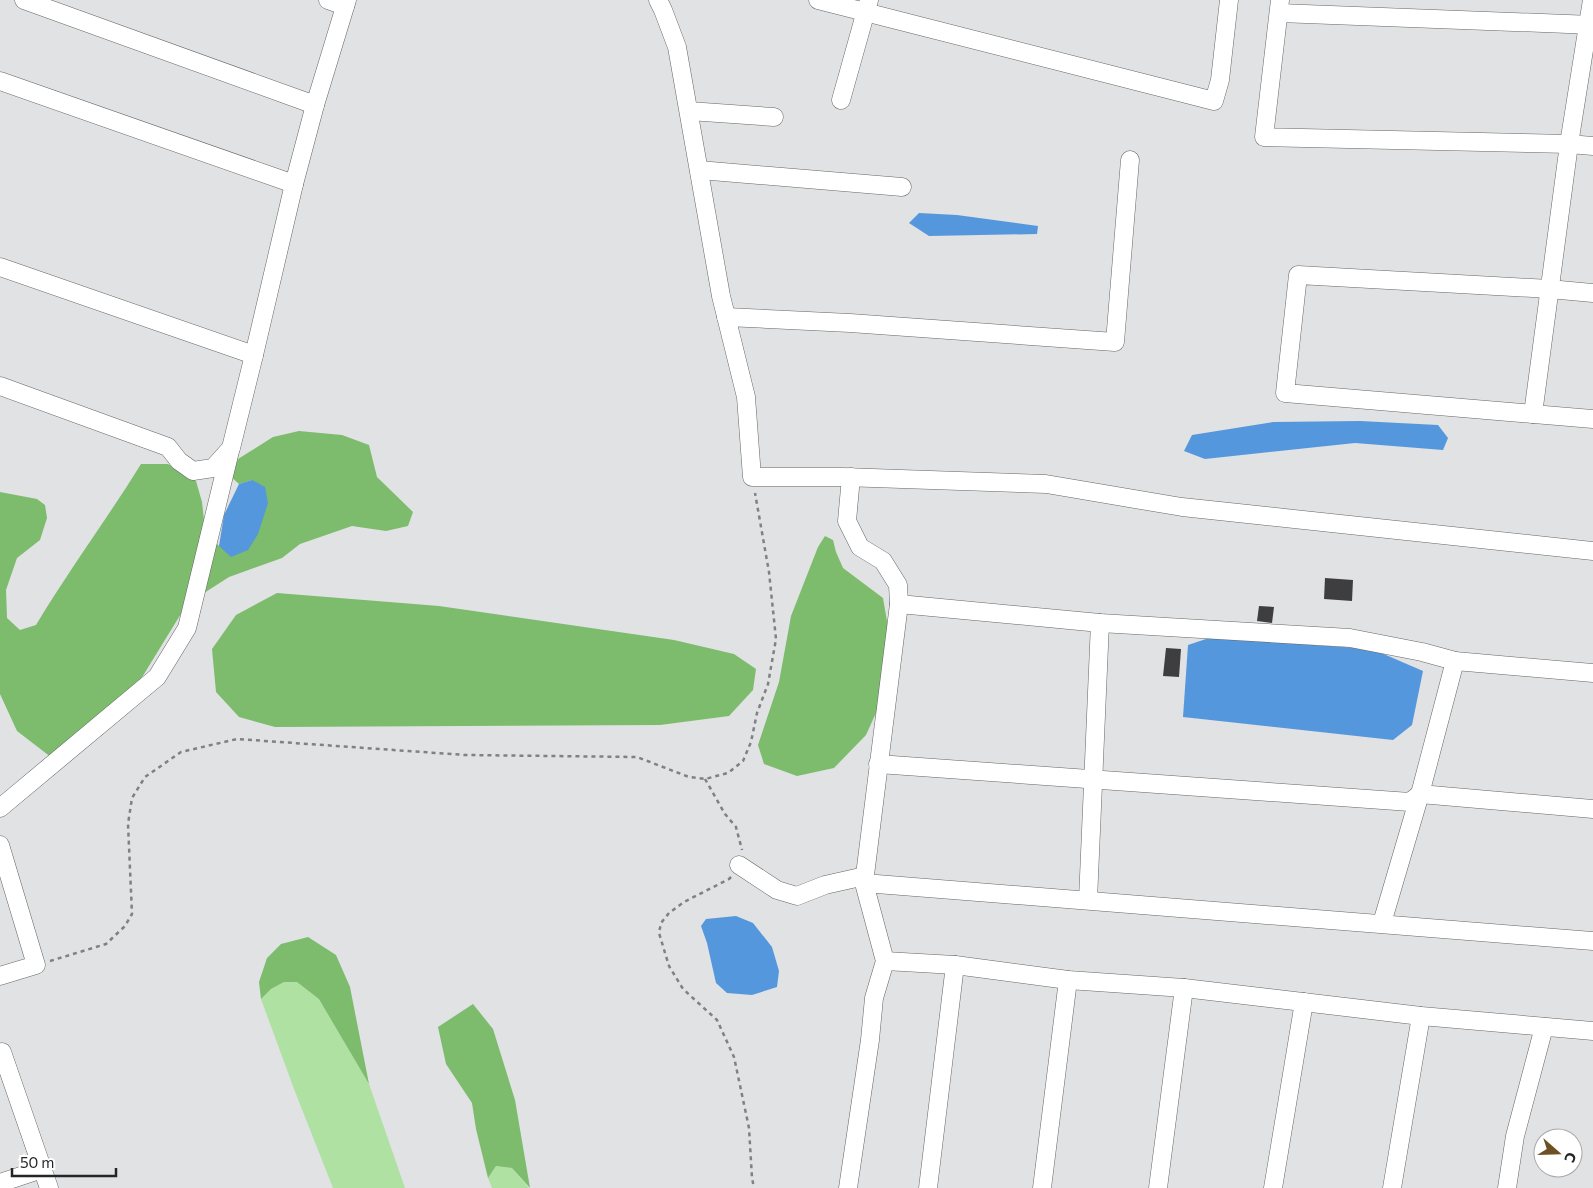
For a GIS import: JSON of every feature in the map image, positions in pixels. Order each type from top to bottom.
[{"type":"street","points":[[24,0],[315,105]]},
{"type":"street","points":[[658,0],[677,48],[721,296],[746,398],[752,477],[851,477],[1046,484],[1182,507],[1593,551]]},
{"type":"street","points":[[818,0],[867,6],[1214,101],[1220,80],[1229,0]]},
{"type":"street","points":[[1534,414],[1569,144],[1591,24],[1592,0]]},
{"type":"street","points":[[0,808],[157,677],[187,628],[340,2]]},
{"type":"street","points":[[841,100],[867,6]]},
{"type":"street","points":[[1591,24],[1279,6],[1264,137],[1593,146]]},
{"type":"street","points":[[0,81],[294,184]]},
{"type":"street","points":[[689,111],[774,117]]},
{"type":"street","points":[[726,317],[850,323],[1115,342],[1130,160]]},
{"type":"street","points":[[699,170],[902,186]]},
{"type":"street","points":[[0,267],[254,355]]},
{"type":"street","points":[[1593,293],[1298,275],[1285,393],[1593,419]]},
{"type":"street","points":[[0,386],[168,447],[179,461],[193,471],[213,468],[231,448]]},
{"type":"street","points":[[848,1188],[870,1040],[874,998],[885,961],[865,880],[899,604],[898,585],[883,561],[860,547],[847,521],[851,477]]},
{"type":"street","points":[[899,604],[1100,623],[1350,638],[1422,652],[1454,661],[1593,673]]},
{"type":"street","points":[[1088,900],[1100,623]]},
{"type":"street","points":[[1382,923],[1420,794],[1454,661]]},
{"type":"street","points":[[878,764],[1410,802],[1420,794],[1593,809]]},
{"type":"street","points":[[0,845],[36,965],[0,976]]},
{"type":"street","points":[[739,865],[777,890],[797,896],[825,885],[865,880],[1593,941]]},
{"type":"street","points":[[885,961],[955,965],[1068,980],[1184,988],[1421,1016],[1593,1031]]},
{"type":"street","points":[[928,1188],[955,965]]},
{"type":"street","points":[[1042,1188],[1068,980]]},
{"type":"street","points":[[1158,1188],[1184,988]]},
{"type":"street","points":[[1273,1188],[1304,1002]]},
{"type":"street","points":[[1392,1188],[1421,1016]]},
{"type":"street","points":[[1507,1188],[1515,1136],[1544,1027]]},
{"type":"street","points":[[0,1053],[2,1052],[48,1188]]},
{"type":"street","points":[[0,1183],[42,1169]]},
{"type":"path","points":[[36,965],[106,944],[126,926],[132,914],[128,824],[132,798],[145,776],[181,752],[237,739],[465,755],[637,757],[688,777],[705,780],[728,774],[743,762],[751,742],[757,713],[768,684],[776,639],[770,572],[752,477]]},
{"type":"path","points":[[705,780],[725,814],[736,827],[742,848],[739,865],[729,880],[684,902],[669,913],[661,923],[659,933],[669,966],[683,989],[717,1020],[734,1057],[748,1128],[754,1188]]},
{"type":"green space","points":[[299,431],[342,435],[369,445],[377,477],[413,512],[408,526],[386,531],[352,526],[300,544],[282,558],[229,577],[187,604],[128,700],[56,761],[17,731],[0,694],[0,492],[37,499],[45,505],[47,518],[40,540],[17,558],[6,590],[7,618],[20,630],[36,625],[141,464],[168,464],[196,481],[202,502],[205,529],[219,546],[252,480],[239,484],[231,477],[238,459],[273,437]]},
{"type":"green space","points":[[825,536],[833,540],[843,568],[883,598],[888,627],[885,693],[866,735],[834,768],[797,776],[764,764],[758,745],[779,682],[791,616],[818,547]]},
{"type":"green space","points":[[277,593],[439,606],[674,640],[734,654],[756,669],[753,690],[729,716],[660,725],[275,727],[239,717],[216,692],[212,649],[236,615]]},
{"type":"green space","points":[[308,937],[336,955],[350,987],[369,1084],[319,999],[297,982],[284,982],[271,989],[261,999],[259,982],[267,958],[281,944]]},
{"type":"green space","points":[[284,982],[297,982],[320,999],[369,1084],[405,1188],[333,1188],[261,999],[271,989]]},
{"type":"green space","points":[[473,1004],[493,1029],[515,1100],[530,1188],[512,1168],[496,1166],[488,1178],[476,1129],[472,1103],[446,1064],[438,1027]]},
{"type":"green space","points":[[496,1166],[512,1168],[529,1188],[492,1188],[488,1178]]},
{"type":"water","points":[[919,213],[957,215],[1038,226],[1037,234],[929,236],[909,223]]},
{"type":"water","points":[[1360,421],[1438,425],[1448,438],[1443,450],[1355,443],[1205,459],[1184,451],[1192,435],[1273,422]]},
{"type":"water","points":[[252,480],[265,487],[268,503],[258,534],[248,550],[231,557],[219,546],[224,515],[239,484]]},
{"type":"water","points":[[1209,638],[1372,649],[1423,671],[1412,725],[1393,740],[1183,717],[1188,645]]},
{"type":"water","points":[[736,916],[753,923],[772,947],[779,971],[777,987],[752,995],[727,993],[716,983],[701,926],[706,919]]},
{"type":"building","points":[[1325,578],[1353,580],[1352,601],[1324,599]]},
{"type":"building","points":[[1259,606],[1274,607],[1272,623],[1257,621]]},
{"type":"building","points":[[1166,648],[1181,649],[1179,677],[1163,676]]}]
